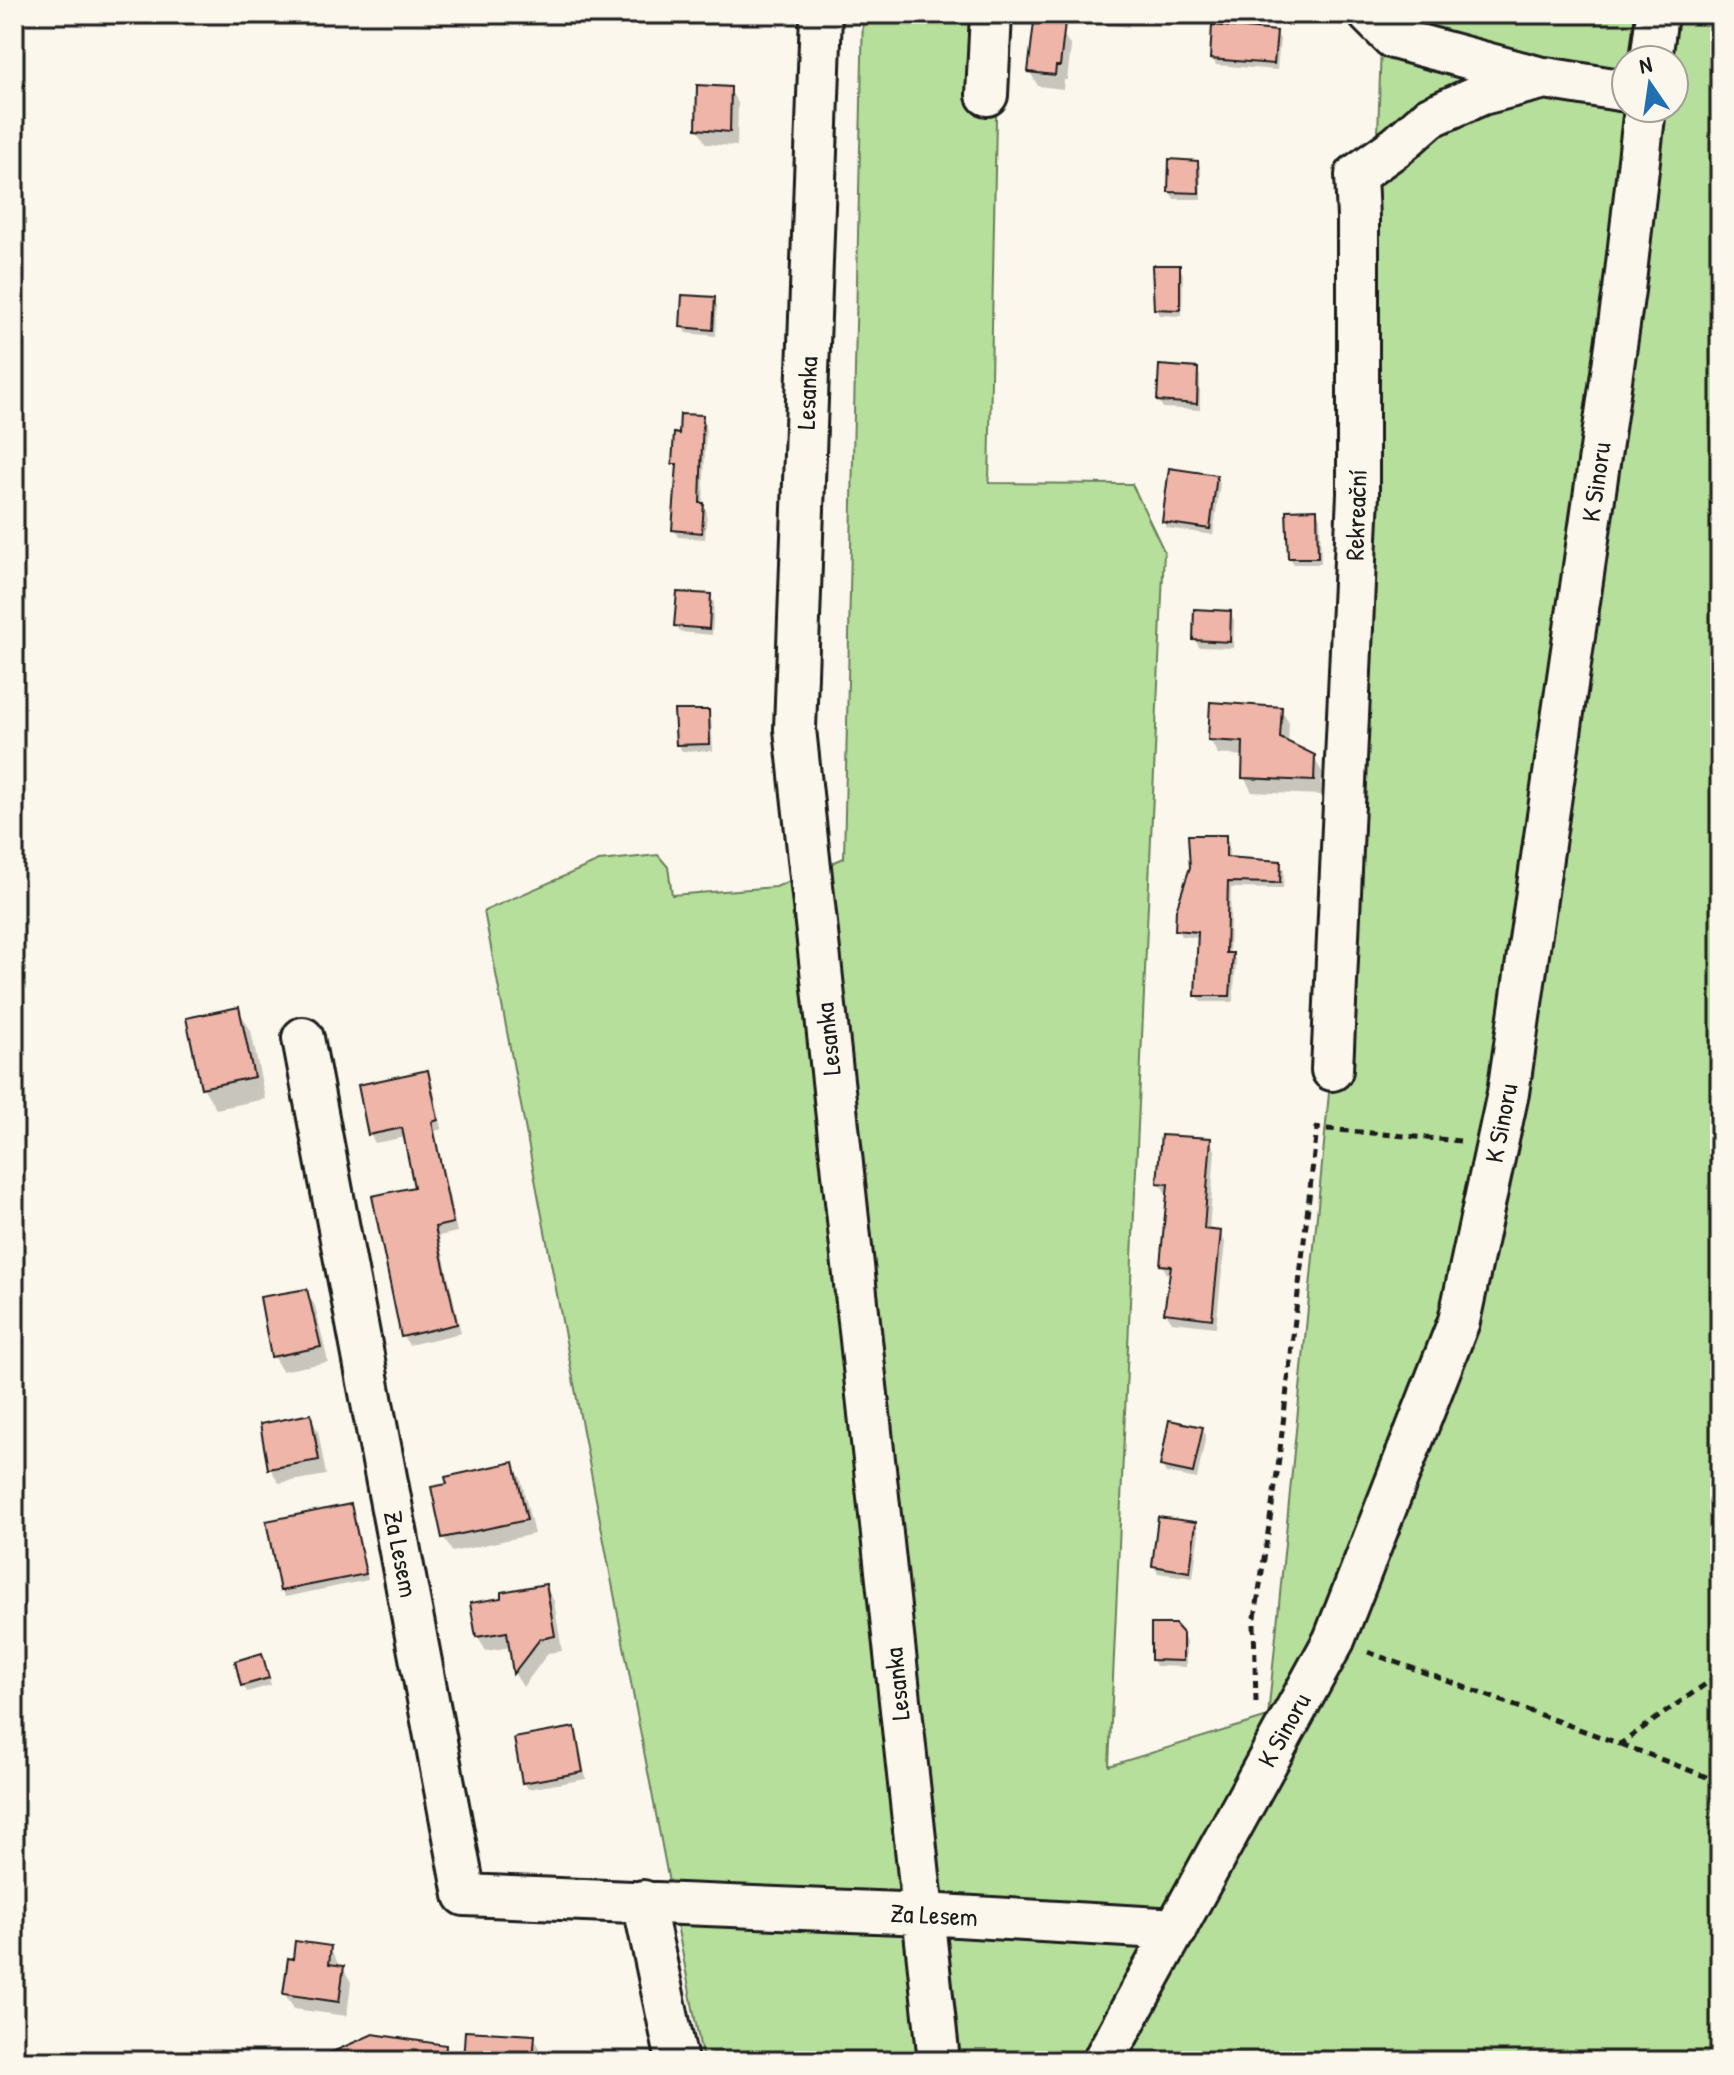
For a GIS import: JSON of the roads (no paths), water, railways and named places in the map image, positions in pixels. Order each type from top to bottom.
[{"type":"street","name":"Lesanka","points":[[821,14],[795,729],[939,2061]]},
{"type":"street","points":[[987,95],[991,14]]},
{"type":"street","name":"Rekreační","points":[[1369,14],[1393,38],[1545,78],[1610,88]]},
{"type":"street","points":[[1653,44],[1657,14]]},
{"type":"street","name":"Rekreační","points":[[1332,1070],[1358,494],[1356,175],[1397,146],[1430,117],[1482,94],[1545,78]]},
{"type":"street","name":"K Sinoru","points":[[1103,2061],[1334,1640],[1459,1321],[1510,1077],[1622,306],[1643,124]]},
{"type":"street","name":"Za Lesem","points":[[303,1038],[465,1895],[924,1914],[1177,1929]]},
{"type":"street","points":[[643,1901],[677,2061]]}]
